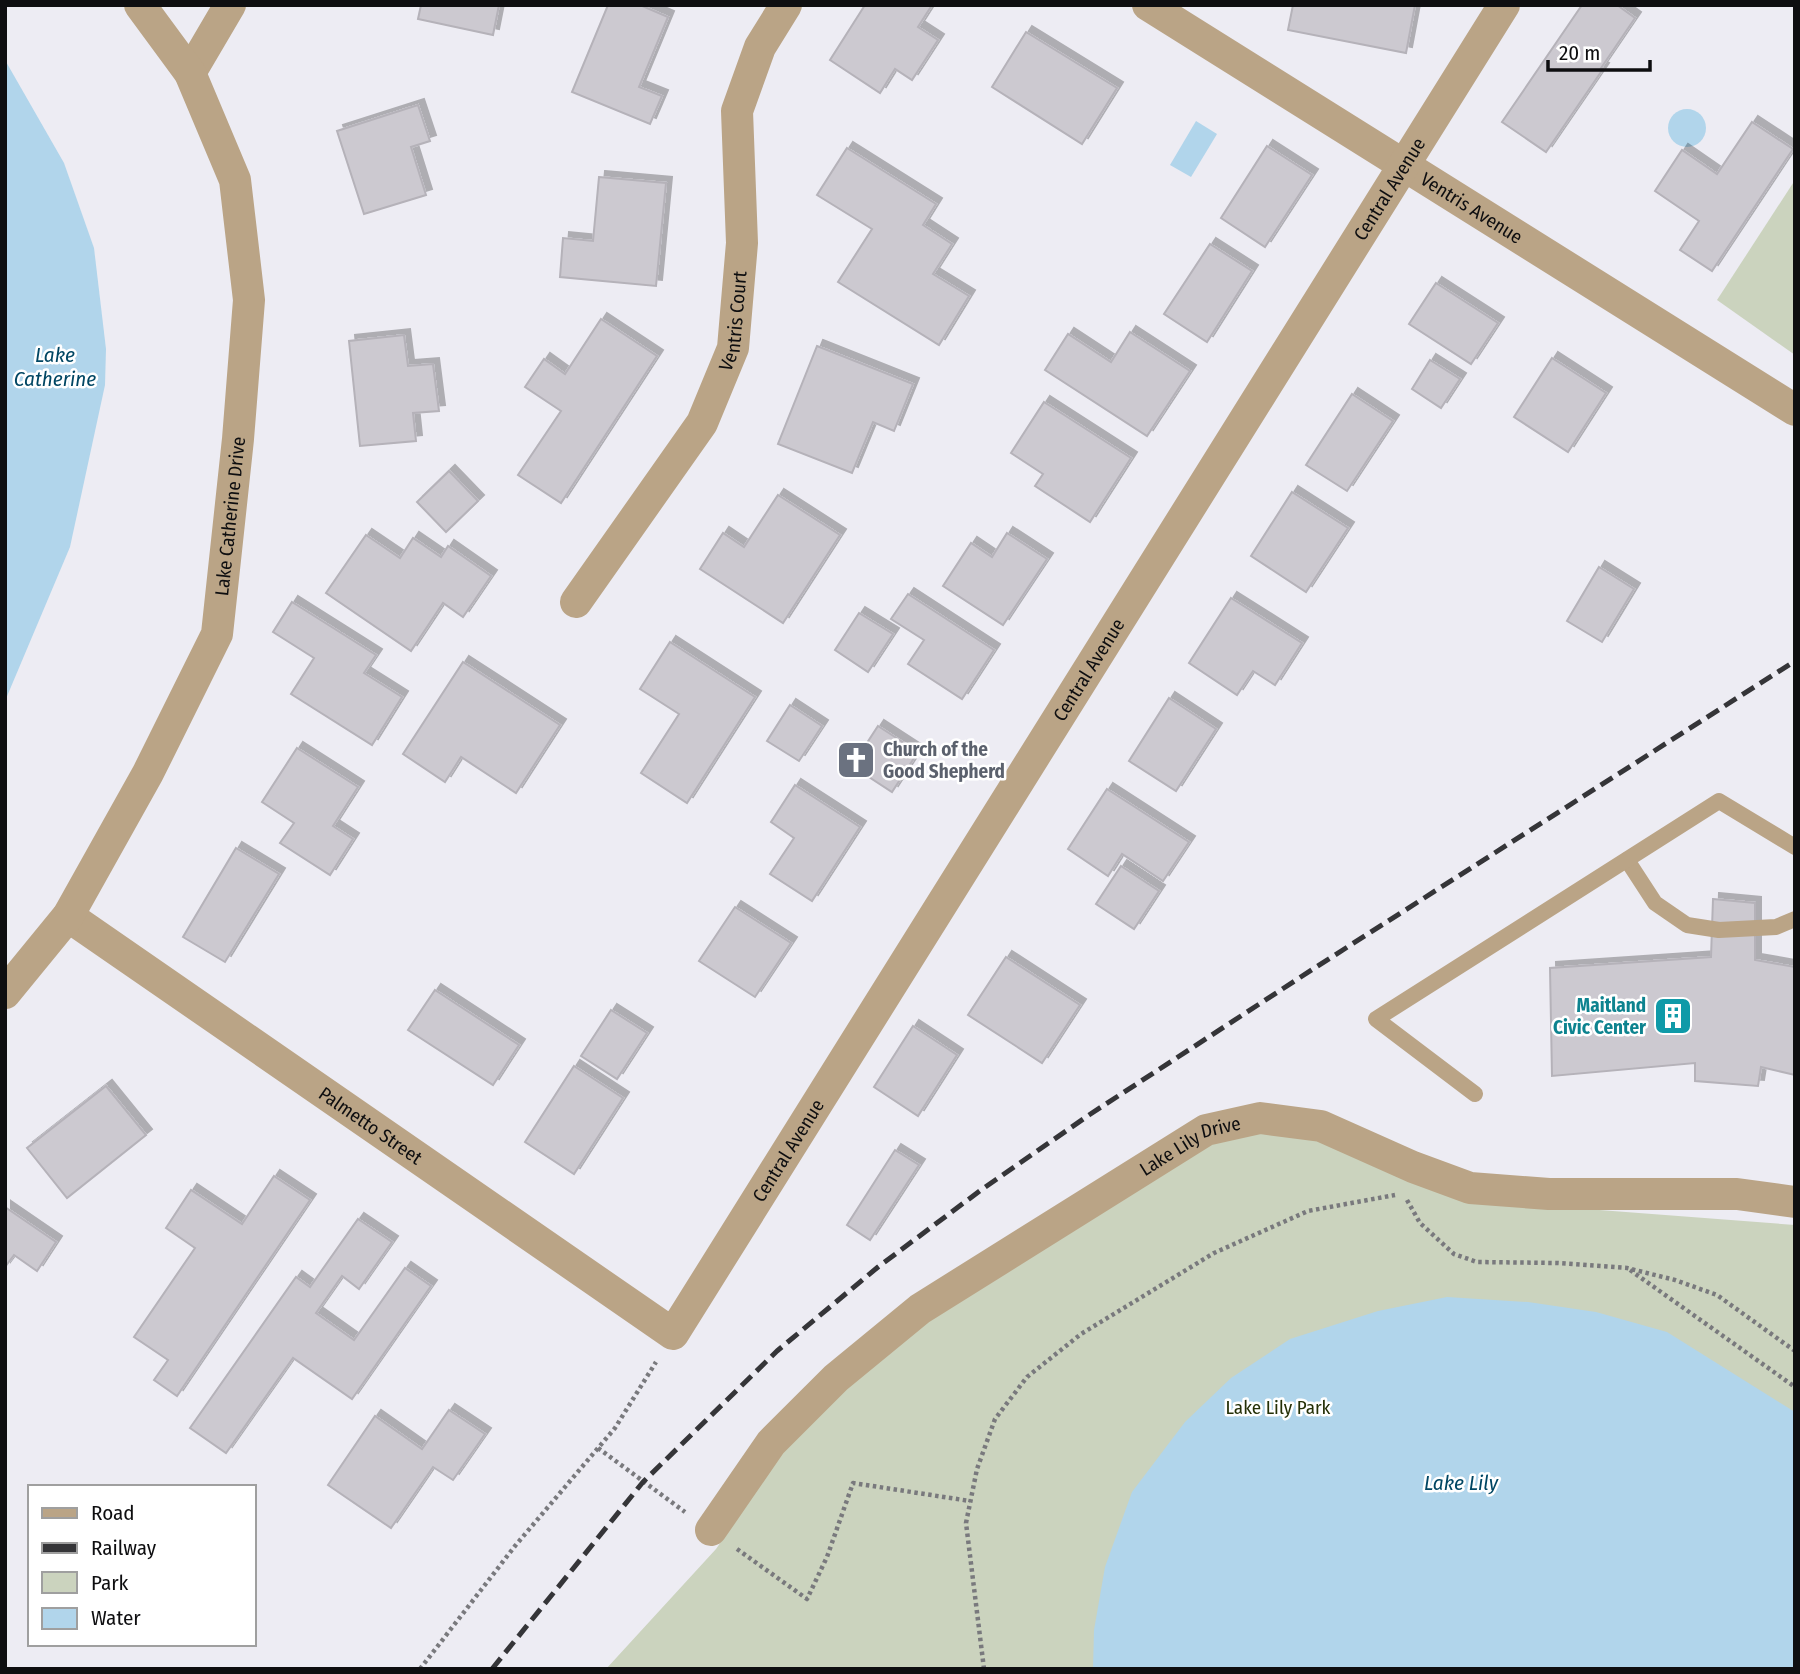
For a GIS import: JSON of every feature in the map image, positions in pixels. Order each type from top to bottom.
[{"type":"street","name":"Lake Catherine Drive","points":[[5,993],[68,916],[148,773],[217,634],[238,439],[249,300],[235,180],[190,72],[140,5]]},
{"type":"street","points":[[190,72],[230,5]]},
{"type":"street","name":"Ventris Court","points":[[576,602],[702,423],[733,348],[742,243],[737,111],[760,47],[786,5]]},
{"type":"street","name":"Ventris Avenue","points":[[1148,5],[1795,410]]},
{"type":"street","name":"Central Avenue","points":[[673,1334],[1504,5]]},
{"type":"street","name":"Palmetto Street","points":[[68,916],[673,1334]]},
{"type":"street","name":"Lake Lily Drive","points":[[711,1530],[771,1443],[846,1369],[920,1310],[1206,1130],[1260,1118],[1321,1126],[1413,1167],[1470,1188],[1549,1194],[1737,1194],[1795,1202]]},
{"type":"lane","points":[[1475,1094],[1376,1019],[1719,802],[1795,847]]},
{"type":"lane","points":[[1627,860],[1655,903],[1687,925],[1719,930],[1776,928],[1795,919]]},
{"type":"path","points":[[984,1669],[965,1523],[977,1469],[995,1419],[1027,1377],[1081,1334],[1214,1253],[1308,1211],[1403,1193],[1420,1223],[1454,1254],[1477,1262],[1558,1263],[1628,1268],[1675,1280],[1717,1294],[1795,1351]]},
{"type":"path","points":[[1628,1268],[1795,1387]]},
{"type":"path","points":[[420,1669],[515,1546],[615,1428],[673,1334]]},
{"type":"path","points":[[598,1448],[807,1599],[827,1557],[853,1483],[970,1501]]},
{"type":"green space","points":[[1795,180],[1795,355],[1717,300]]},
{"type":"green space","name":"Lake Lily Park","points":[[1259,1133],[1318,1140],[1467,1200],[1795,1225],[1795,1669],[606,1669],[716,1549],[785,1449],[848,1381],[933,1314],[1208,1141]]},
{"type":"water","name":"Lake Catherine","points":[[5,60],[64,163],[94,248],[106,349],[105,385],[70,547],[5,701]]},
{"type":"water","points":[[1687,109],[1700,115],[1706,128],[1700,141],[1687,147],[1674,141],[1668,128],[1674,115]]},
{"type":"water","points":[[1196,121],[1217,134],[1191,177],[1170,165]]},
{"type":"water","name":"Lake Lily","points":[[1447,1297],[1528,1302],[1596,1312],[1667,1332],[1795,1412],[1795,1669],[1093,1669],[1094,1630],[1105,1567],[1132,1492],[1185,1422],[1231,1378],[1290,1339],[1378,1311]]},
{"type":"building","points":[[421,5],[499,5],[493,35],[418,19]]},
{"type":"building","points":[[608,5],[640,5],[668,17],[639,87],[662,96],[650,124],[572,92]]},
{"type":"building","points":[[865,5],[932,5],[918,27],[938,40],[912,80],[895,69],[880,93],[830,60]]},
{"type":"building","points":[[1293,5],[1415,5],[1406,53],[1288,30]]},
{"type":"building","points":[[1582,5],[1617,5],[1635,18],[1546,152],[1502,122]]},
{"type":"building","points":[[1026,32],[1117,88],[1082,144],[992,87]]},
{"type":"building","points":[[418,105],[430,141],[411,147],[426,195],[364,214],[337,131]]},
{"type":"building","points":[[1752,122],[1793,149],[1712,271],[1680,250],[1699,221],[1655,191],[1682,150],[1717,174]]},
{"type":"building","points":[[1267,146],[1312,175],[1265,247],[1221,218]]},
{"type":"building","points":[[847,148],[936,204],[923,225],[952,244],[933,274],[969,296],[939,345],[838,282],[872,229],[817,195]]},
{"type":"building","points":[[599,177],[666,183],[656,286],[560,277],[563,238],[593,241]]},
{"type":"building","points":[[1210,244],[1252,271],[1207,342],[1164,314]]},
{"type":"building","points":[[1436,283],[1498,323],[1471,364],[1409,324]]},
{"type":"building","points":[[601,319],[657,356],[561,503],[518,475],[561,411],[525,387],[544,359],[565,374]]},
{"type":"building","points":[[1130,332],[1190,371],[1147,436],[1045,370],[1068,334],[1111,362]]},
{"type":"building","points":[[404,335],[408,366],[433,364],[439,411],[413,413],[416,441],[360,446],[349,341]]},
{"type":"building","points":[[817,346],[913,384],[894,431],[873,422],[852,473],[778,444]]},
{"type":"building","points":[[1552,358],[1606,393],[1568,452],[1514,417]]},
{"type":"building","points":[[1430,360],[1460,379],[1441,408],[1412,389]]},
{"type":"building","points":[[1352,394],[1393,421],[1347,491],[1306,465]]},
{"type":"building","points":[[1044,402],[1131,458],[1090,522],[1035,486],[1043,474],[1011,453]]},
{"type":"building","points":[[449,471],[478,501],[446,532],[417,502]]},
{"type":"building","points":[[1292,492],[1348,528],[1306,592],[1251,556]]},
{"type":"building","points":[[778,495],[840,535],[783,623],[700,569],[723,533],[744,547]]},
{"type":"building","points":[[1007,533],[1047,559],[1003,625],[943,586],[971,543],[992,557]]},
{"type":"building","points":[[366,535],[400,558],[413,538],[441,557],[448,546],[491,576],[463,617],[443,603],[411,651],[326,593]]},
{"type":"building","points":[[1599,567],[1634,589],[1602,642],[1567,621]]},
{"type":"building","points":[[908,594],[994,650],[962,699],[908,664],[924,640],[891,619]]},
{"type":"building","points":[[1231,598],[1302,643],[1275,685],[1253,671],[1237,695],[1189,663]]},
{"type":"building","points":[[292,602],[376,655],[364,673],[402,697],[372,745],[291,694],[314,658],[273,632]]},
{"type":"building","points":[[859,613],[893,634],[868,672],[835,650]]},
{"type":"building","points":[[670,642],[755,697],[687,803],[641,773],[679,714],[640,689]]},
{"type":"building","points":[[463,662],[560,725],[516,793],[461,757],[445,782],[403,754]]},
{"type":"building","points":[[1169,698],[1216,729],[1176,791],[1129,761]]},
{"type":"building","points":[[790,705],[822,726],[799,761],[767,741]]},
{"type":"building","points":[[878,726],[918,752],[892,792],[852,766]]},
{"type":"building","points":[[297,748],[358,787],[333,826],[353,839],[330,875],[280,843],[294,823],[262,802]]},
{"type":"building","points":[[795,785],[860,827],[812,901],[770,874],[794,838],[771,822]]},
{"type":"building","points":[[1107,789],[1189,842],[1163,881],[1122,854],[1108,876],[1068,849]]},
{"type":"building","points":[[236,848],[279,874],[225,962],[183,937]]},
{"type":"building","points":[[1121,866],[1159,891],[1134,929],[1096,904]]},
{"type":"building","name":"Maitland Civic Center","points":[[1713,899],[1755,903],[1755,960],[1795,967],[1795,1075],[1761,1067],[1758,1086],[1695,1081],[1695,1063],[1552,1076],[1550,968],[1711,957]]},
{"type":"building","points":[[735,907],[791,943],[755,997],[699,961]]},
{"type":"building","points":[[1006,957],[1080,1005],[1042,1063],[968,1015]]},
{"type":"building","points":[[435,990],[519,1045],[493,1085],[408,1030]]},
{"type":"building","points":[[611,1010],[647,1033],[617,1079],[581,1056]]},
{"type":"building","points":[[913,1026],[957,1055],[918,1116],[874,1087]]},
{"type":"building","points":[[574,1066],[623,1098],[574,1174],[525,1142]]},
{"type":"building","points":[[106,1086],[146,1135],[67,1198],[27,1148]]},
{"type":"building","points":[[895,1150],[919,1165],[870,1240],[847,1225]]},
{"type":"building","points":[[274,1176],[310,1200],[177,1396],[154,1380],[168,1360],[134,1337],[195,1248],[166,1228],[191,1190],[242,1224]]},
{"type":"building","points":[[5,1207],[56,1242],[37,1271],[14,1255],[5,1267]]},
{"type":"building","points":[[358,1219],[392,1242],[359,1289],[342,1276],[316,1313],[354,1340],[405,1268],[431,1286],[352,1399],[293,1358],[226,1453],[190,1428],[296,1277],[310,1287]]},
{"type":"building","points":[[449,1410],[485,1434],[453,1480],[433,1467],[391,1528],[328,1485],[375,1416],[422,1449]]},
{"type":"railway","points":[[492,1669],[643,1482],[777,1351],[878,1267],[981,1190],[1089,1115],[1795,661]]},
{"type":"place","name":"Church of the Good Shepherd","points":[[856,760]]},
{"type":"place","name":"Maitland Civic Center","points":[[1673,1016]]}]
